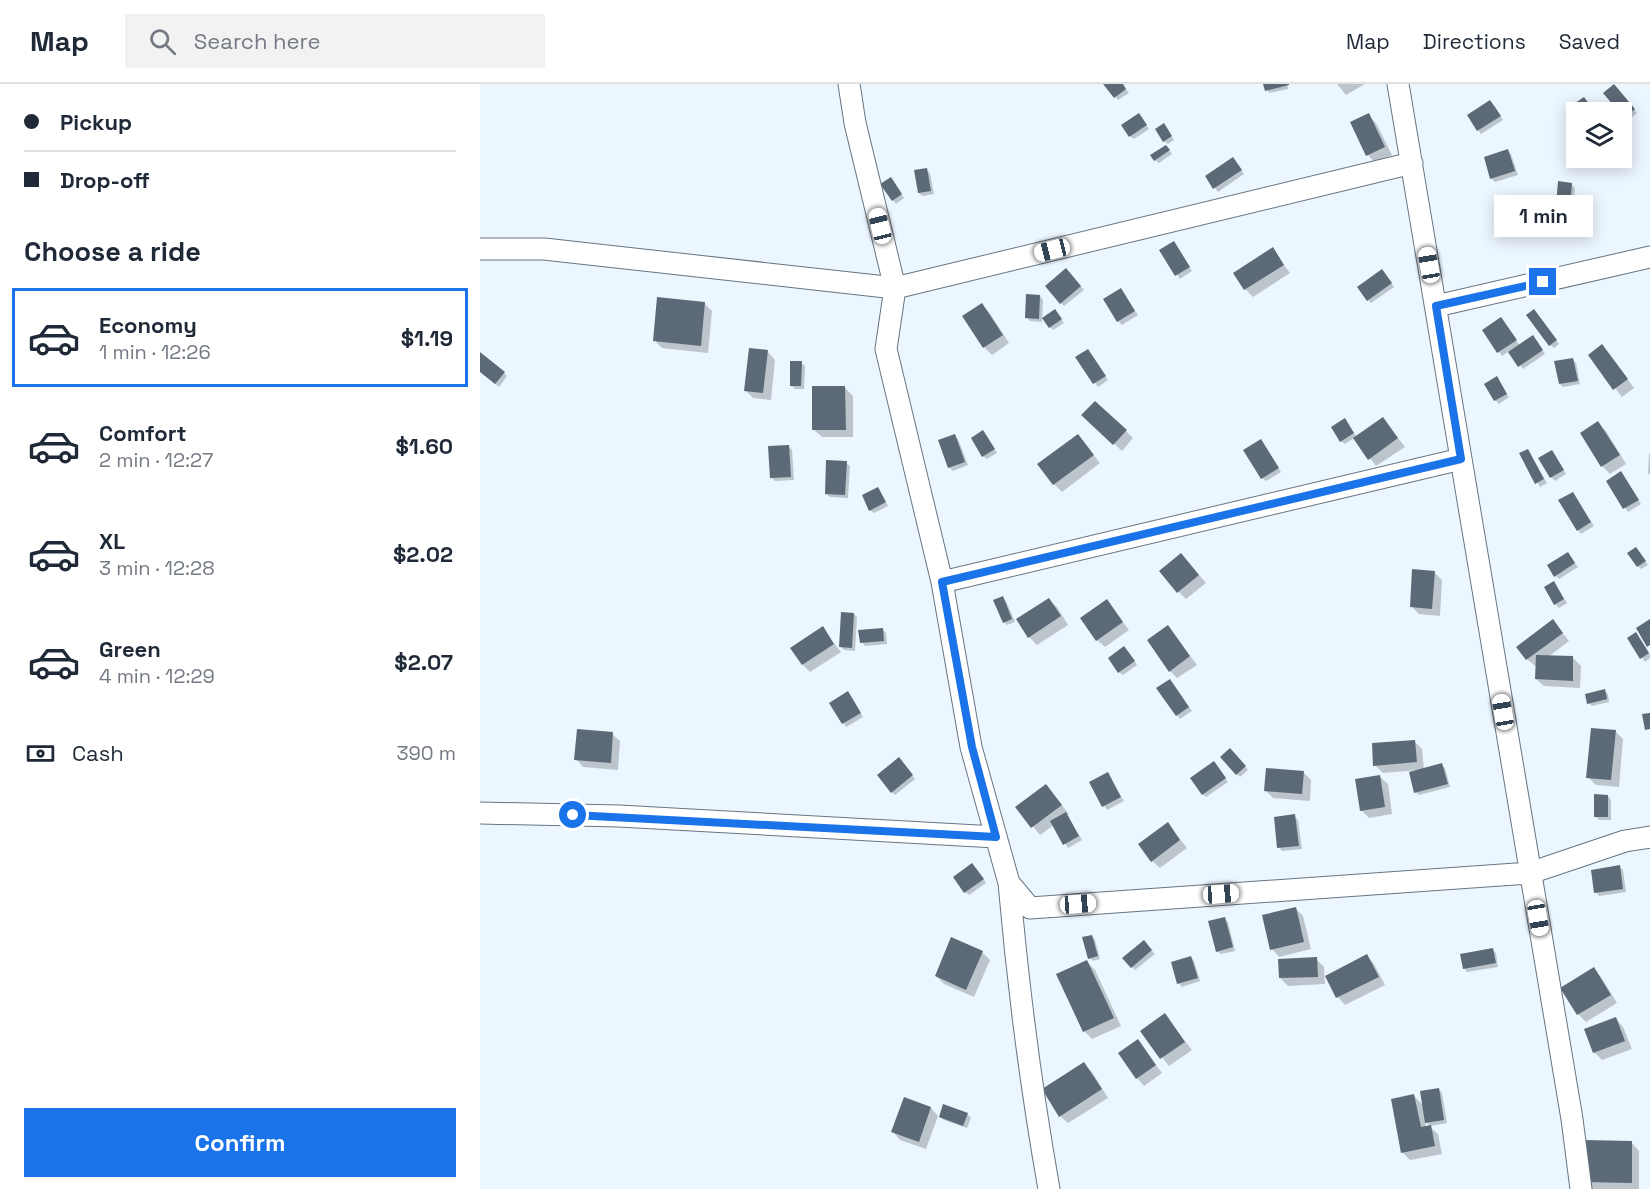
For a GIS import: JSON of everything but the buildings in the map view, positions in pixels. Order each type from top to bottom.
[{"type":"street","points":[[849,84],[855,123],[895,288],[886,349],[942,582],[972,747],[1009,884],[1018,990],[1049,1189]]},
{"type":"street","points":[[1398,84],[1572,1119],[1581,1189]]},
{"type":"street","points":[[480,249],[544,249],[895,288],[1412,163]]},
{"type":"street","points":[[1436,306],[1650,257]]},
{"type":"street","points":[[942,582],[1461,459]]},
{"type":"street","points":[[480,813],[619,816],[996,837]]},
{"type":"street","points":[[1009,884],[1030,908],[1530,873],[1625,842],[1650,837]]},
{"type":"route","points":[[573,815],[996,837],[972,747],[942,582],[1461,459],[1436,306],[1543,282]]}]
